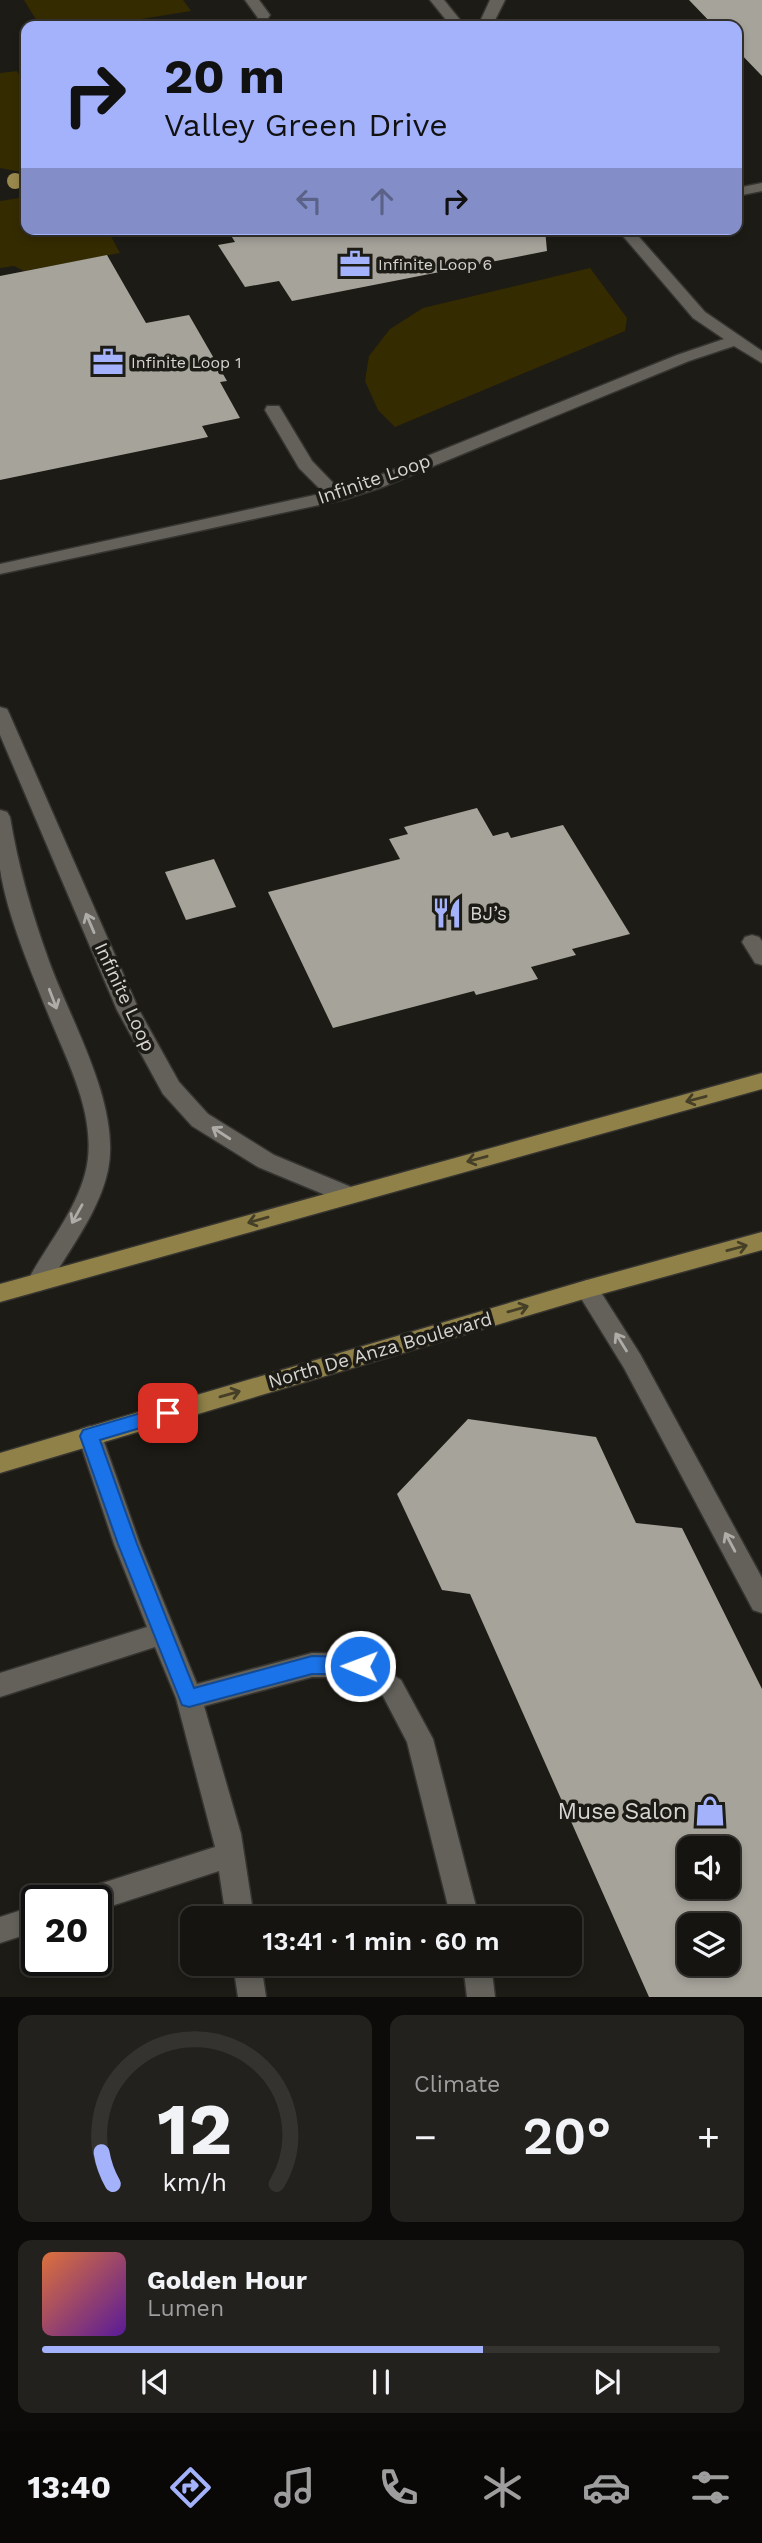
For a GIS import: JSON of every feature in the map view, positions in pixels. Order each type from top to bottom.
[{"type":"main road","points":[[0,1293],[762,1081]]},
{"type":"main road","name":"North De Anza Boulevard","points":[[0,1463],[587,1289],[762,1241]]},
{"type":"street","points":[[252,0],[263,15]]},
{"type":"street","points":[[437,0],[454,21]]},
{"type":"street","points":[[487,21],[498,0]]},
{"type":"street","points":[[742,191],[762,187]]},
{"type":"street","points":[[629,235],[699,315],[762,358]]},
{"type":"street","name":"Infinite Loop","points":[[0,569],[336,496],[374,484],[683,358],[734,341]]},
{"type":"street","points":[[273,410],[305,464],[336,496]]},
{"type":"street","name":"Infinite Loop","points":[[0,712],[133,1021],[172,1088],[200,1120],[266,1161],[348,1195]]},
{"type":"street","points":[[0,817],[6,858],[49,989],[94,1109],[98,1133],[99,1159],[90,1191],[39,1282]]},
{"type":"street","points":[[587,1289],[632,1361],[762,1602]]},
{"type":"street","points":[[90,1436],[127,1544],[189,1698],[227,1834],[238,1906]]},
{"type":"street","points":[[0,1685],[163,1633]]},
{"type":"street","points":[[189,1698],[312,1665],[360,1666],[392,1688],[420,1739],[462,1906]]},
{"type":"street","points":[[112,1893],[230,1855]]},
{"type":"street","points":[[0,1930],[21,1923]]},
{"type":"street","points":[[249,1976],[252,1997]]},
{"type":"street","points":[[480,1976],[481,1997]]},
{"type":"shaded area","points":[[24,0],[183,0],[191,11],[129,21],[37,21]]},
{"type":"shaded area","points":[[17,71],[21,79],[21,172],[0,168],[0,73]]},
{"type":"shaded area","points":[[21,198],[21,235],[110,235],[120,253],[24,271],[14,266],[0,268],[0,201]]},
{"type":"shaded area","points":[[590,268],[627,318],[625,331],[395,427],[378,410],[365,381],[369,356],[390,329],[423,308]]},
{"type":"building","points":[[689,0],[762,0],[762,76],[742,55],[742,21],[709,21]]},
{"type":"building","name":"Infinite Loop 6","points":[[231,235],[546,235],[547,251],[292,301],[279,281],[245,287],[218,245],[235,242]]},
{"type":"building","name":"Infinite Loop 1","points":[[107,255],[146,323],[189,315],[227,381],[220,382],[240,418],[202,426],[208,437],[0,480],[0,276]]},
{"type":"building","name":"BJ’s","points":[[477,808],[493,836],[508,832],[511,838],[563,825],[630,934],[572,949],[576,955],[531,967],[538,979],[476,995],[474,991],[333,1028],[268,892],[400,859],[389,839],[408,834],[404,827]]},
{"type":"building","points":[[214,859],[236,907],[186,920],[165,872]]},
{"type":"building","points":[[468,1419],[596,1437],[636,1523],[682,1528],[762,1689],[762,1997],[649,1997],[470,1594],[442,1590],[397,1494]]},
{"type":"place","name":"Infinite Loop 6","points":[[355,264]]},
{"type":"place","name":"Infinite Loop 1","points":[[108,362]]},
{"type":"place","name":"BJ’s","points":[[447,913]]},
{"type":"place","name":"Muse Salon","points":[[710,1811]]},
{"type":"route","points":[[168,1413],[90,1436],[127,1544],[189,1698],[312,1665],[360,1666]]}]
